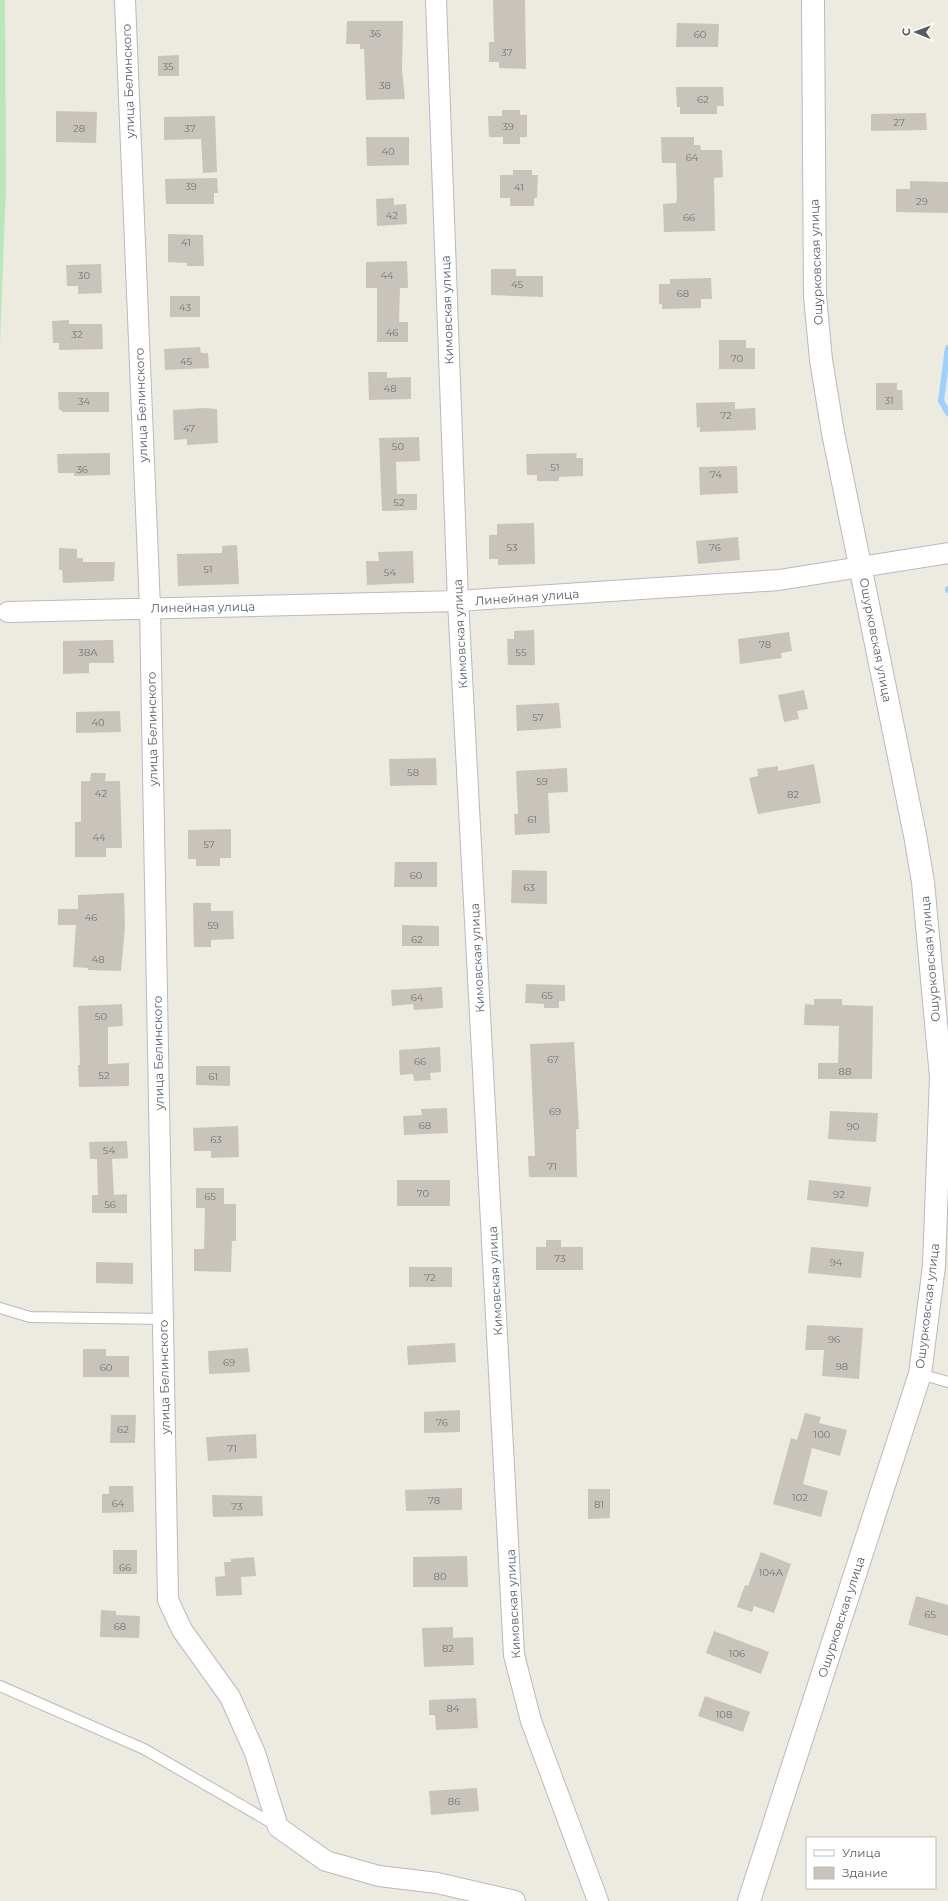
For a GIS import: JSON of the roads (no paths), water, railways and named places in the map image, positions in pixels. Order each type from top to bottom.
[{"type":"street","name":"улица Белинского","points":[[124,0],[150,608],[168,1600],[182,1630],[230,1697],[256,1753],[278,1827]]},
{"type":"street","name":"Кимовская улица","points":[[436,0],[458,601],[514,1655],[531,1721],[598,1901]]},
{"type":"street","name":"Ошурковская улица","points":[[749,1901],[920,1374],[934,1266],[941,1077],[923,882],[833,433],[821,360],[815,296],[813,0]]},
{"type":"street","name":"Линейная улица","points":[[8,612],[458,601],[778,580],[948,553]]},
{"type":"street","points":[[278,1827],[326,1861],[379,1876],[437,1884],[515,1901]]},
{"type":"lane","points":[[0,1308],[30,1317],[163,1319]]},
{"type":"lane","points":[[920,1374],[948,1382]]},
{"type":"lane","points":[[0,1686],[144,1749],[278,1827]]},
{"type":"waterway","points":[[948,348],[941,401],[948,413]]}]
